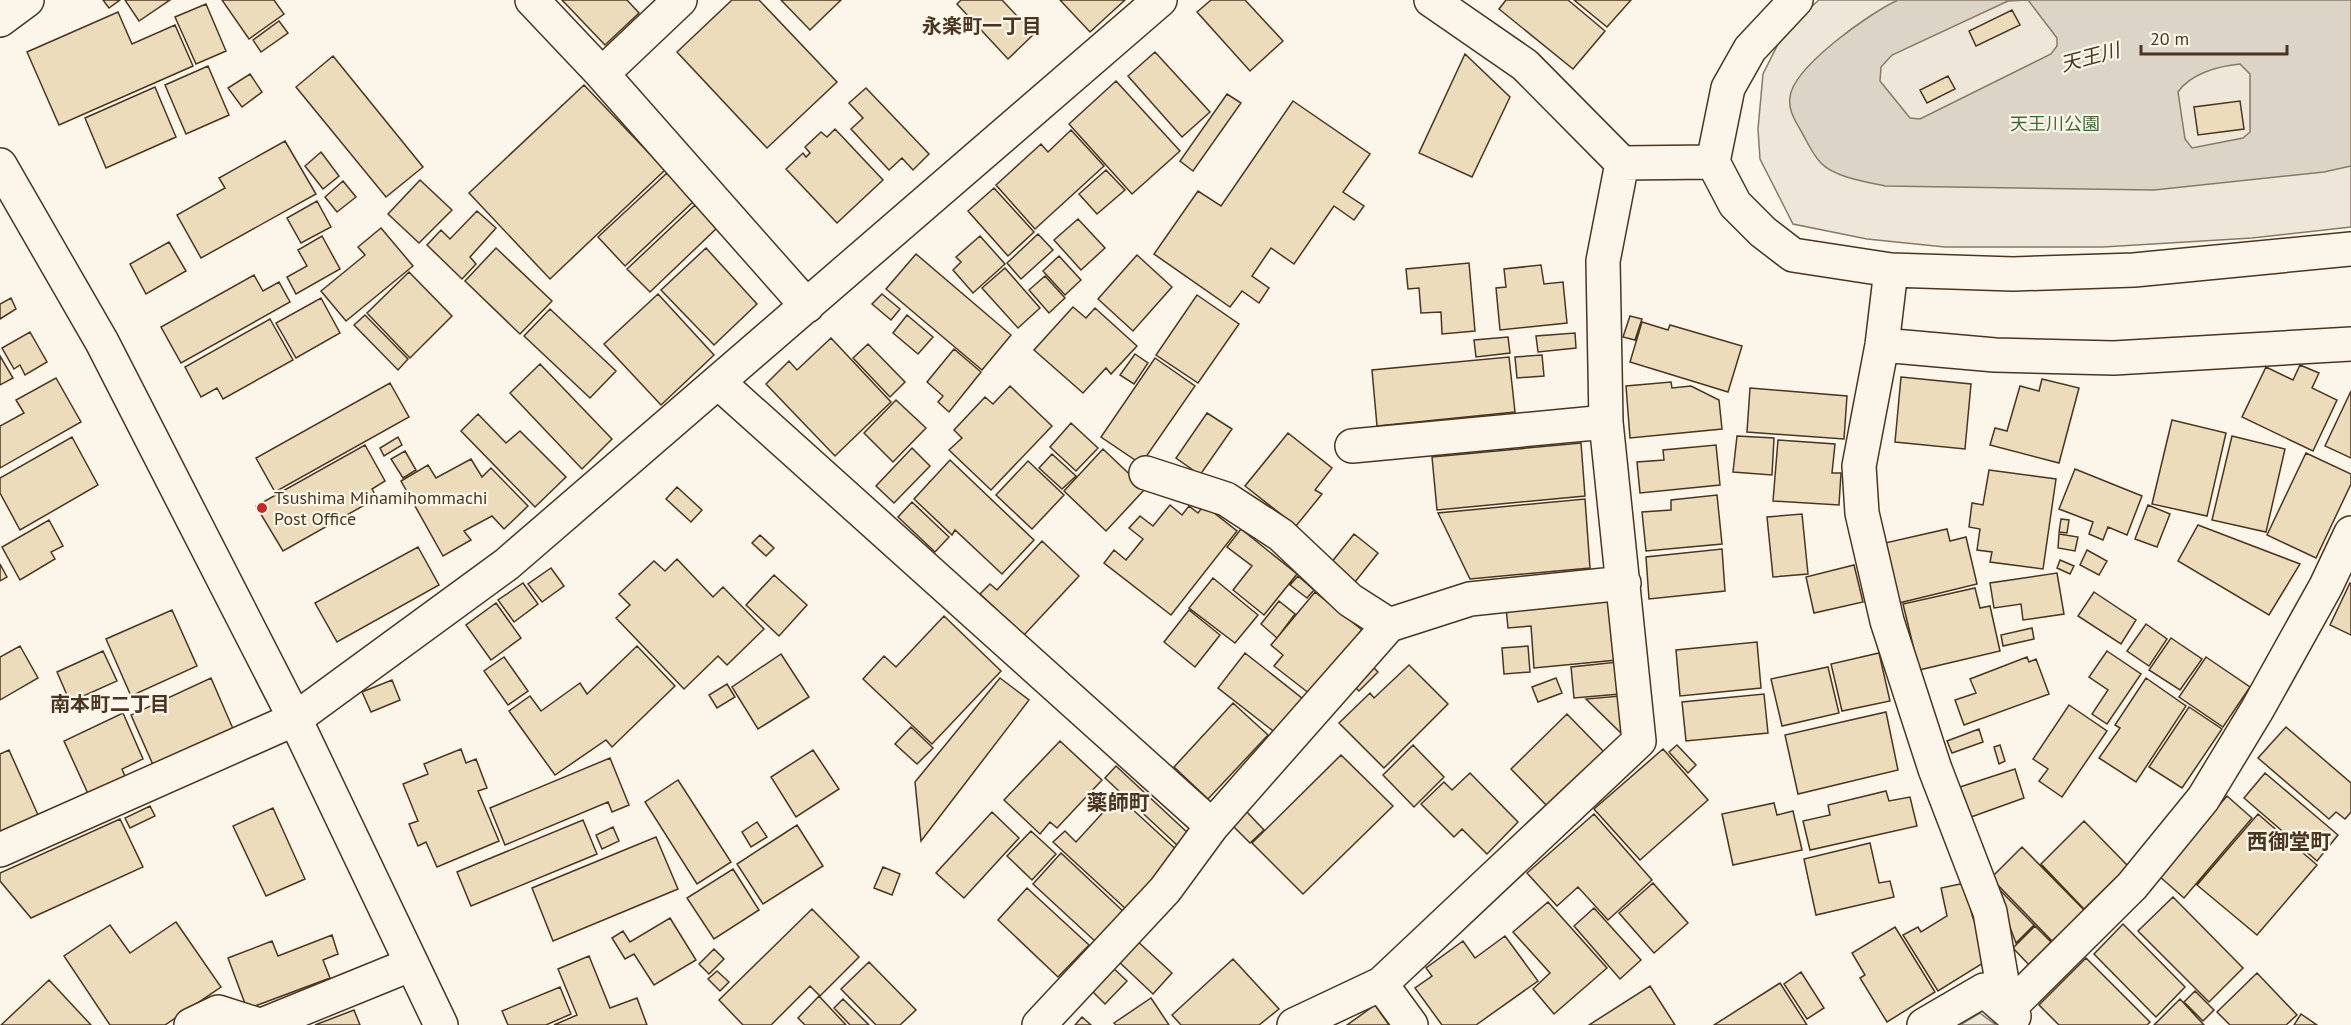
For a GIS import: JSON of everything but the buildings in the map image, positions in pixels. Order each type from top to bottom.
[{"type":"street","points":[[0,20],[27,0]]},
{"type":"street","points":[[532,0],[602,74],[807,306]]},
{"type":"street","points":[[602,74],[680,0]]},
{"type":"street","points":[[0,850],[295,719],[507,564],[1160,0]]},
{"type":"street","points":[[1431,0],[1525,65],[1622,163],[1713,162]]},
{"type":"street","points":[[1796,0],[1750,49],[1728,88],[1713,162],[1735,204],[1763,232],[1793,255],[1891,270],[2013,274],[2134,270],[2351,249]]},
{"type":"street","points":[[1294,1025],[1382,984],[1639,741],[1606,422],[1603,261],[1622,163]]},
{"type":"street","points":[[0,165],[102,342],[295,719],[441,1025]]},
{"type":"street","points":[[1891,270],[1882,345],[1859,466],[1862,513],[1887,621],[1935,769],[1990,912],[2016,1017]]},
{"type":"street","points":[[1882,345],[1995,355],[2114,358],[2351,344]]},
{"type":"street","points":[[718,382],[1212,826]]},
{"type":"street","points":[[1352,446],[1606,422]]},
{"type":"street","points":[[1146,473],[1226,499],[1281,535],[1350,600],[1389,625]]},
{"type":"street","points":[[2016,1017],[2132,886],[2203,799],[2257,710],[2326,586],[2351,533]]},
{"type":"street","points":[[1039,1025],[1165,890],[1212,826],[1389,625],[1470,599],[1624,583]]},
{"type":"street","points":[[191,1025],[218,1012],[261,1025],[412,964]]},
{"type":"street","points":[[1382,984],[1411,1025]]},
{"type":"street","points":[[1924,1025],[1983,990],[2016,1017]]},
{"type":"green space","name":"天王川公園","points":[[1819,0],[2351,0],[2351,227],[2252,238],[2103,247],[1945,247],[1867,239],[1793,224],[1760,159],[1758,129],[1763,74],[1785,30]]},
{"type":"green space","points":[[1980,1013],[1996,1025],[1960,1025]]},
{"type":"water","name":"天王川","points":[[1898,0],[2028,0],[2351,0],[2351,166],[2324,172],[2154,190],[1885,186],[1842,175],[1827,168],[1815,156],[1793,115],[1790,97],[1794,85],[1818,56],[1853,28]],"holes":[[[2028,0],[2057,38],[2057,46],[2051,54],[1920,119],[1910,118],[1880,81],[1881,67],[1892,55],[2008,1]],[[2240,64],[2250,74],[2250,132],[2243,138],[2192,148],[2185,139],[2178,92],[2190,80],[2205,72]]]},
{"type":"place","name":"Tsushima Minamihommachi Post Office","points":[[262,508]]},
{"type":"district","name":"永楽町一丁目","points":[[982,26]]},
{"type":"district","name":"南本町二丁目","points":[[110,704]]},
{"type":"district","name":"薬師町","points":[[1118,803]]},
{"type":"district","name":"西御堂町","points":[[2289,842]]}]
